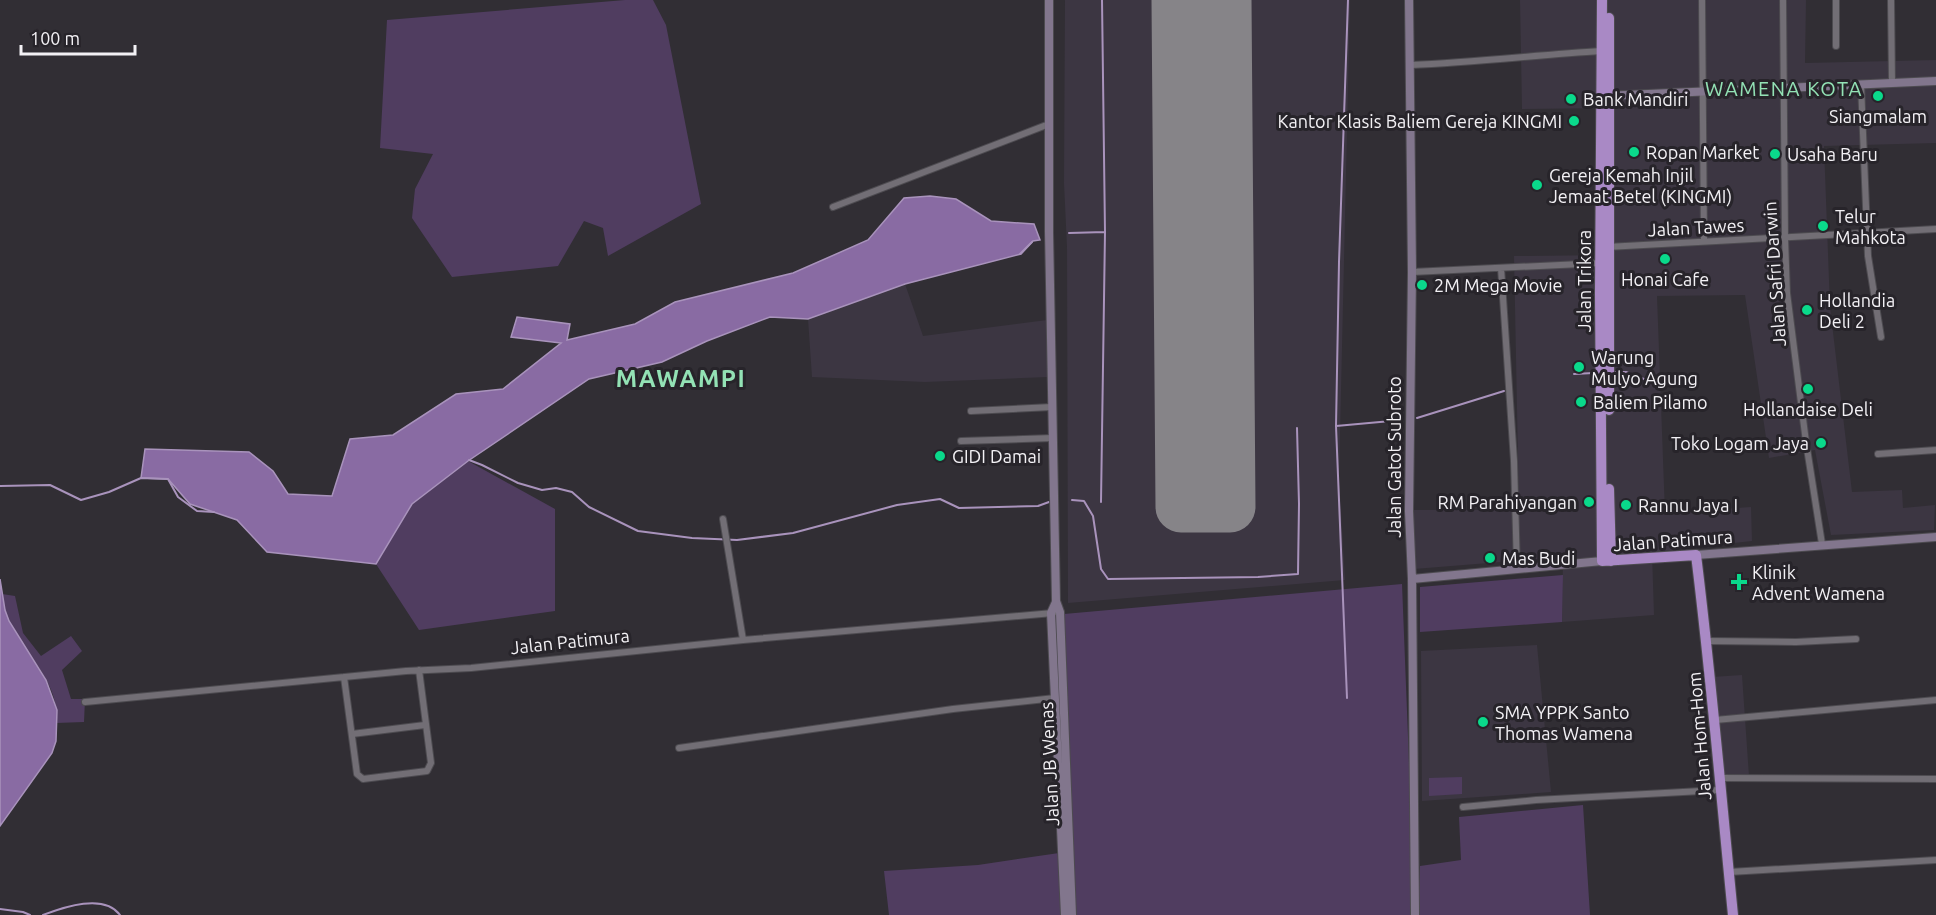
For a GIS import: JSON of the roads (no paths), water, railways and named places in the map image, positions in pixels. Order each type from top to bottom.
[{"type":"highway","name":"Jalan Trikora","points":[[1602,0],[1601,51],[1605,96]]},
{"type":"highway","name":"Jalan Trikora","points":[[1606,561],[1605,96],[1609,0]]},
{"type":"highway","name":"Jalan Patimura","points":[[1606,561],[1696,555]]},
{"type":"highway","name":"Jalan Hom-Hom","points":[[1696,555],[1716,720],[1720,790],[1733,915]]},
{"type":"main road","points":[[1049,0],[1056,613]]},
{"type":"main road","name":"Jalan Gatot Subroto","points":[[1409,0],[1412,272],[1409,512],[1412,579],[1415,915]]},
{"type":"main road","points":[[1605,96],[1936,81]]},
{"type":"main road","name":"Jalan Patimura","points":[[1696,555],[1936,537]]},
{"type":"main road","name":"Jalan Patimura","points":[[1412,579],[1606,561]]},
{"type":"main road","name":"Jalan JB Wenas","points":[[1056,613],[1055,698],[1072,915]]},
{"type":"main road","name":"Jalan JB Wenas","points":[[1056,613],[1066,859],[1065,915]]},
{"type":"street","points":[[1702,0],[1704,241]]},
{"type":"street","name":"Jalan Safri Darwin","points":[[1783,0],[1785,238],[1788,308],[1822,544]]},
{"type":"street","points":[[1836,0],[1836,46]]},
{"type":"street","points":[[1891,0],[1892,83]]},
{"type":"street","points":[[1411,65],[1601,51]]},
{"type":"street","points":[[1861,84],[1868,256],[1881,337]]},
{"type":"street","points":[[833,207],[1049,124]]},
{"type":"street","name":"Jalan Tawes","points":[[1605,247],[1936,229]]},
{"type":"street","points":[[1412,272],[1605,263]]},
{"type":"street","points":[[1501,268],[1514,461],[1517,569]]},
{"type":"street","points":[[971,411],[1052,407]]},
{"type":"street","points":[[961,441],[1053,438]]},
{"type":"street","points":[[1878,454],[1936,450]]},
{"type":"street","points":[[723,519],[743,640]]},
{"type":"street","name":"Jalan Patimura","points":[[85,702],[1056,613]]},
{"type":"street","points":[[1707,641],[1785,642],[1856,639]]},
{"type":"street","points":[[344,677],[357,774],[363,779],[427,771],[431,763],[419,670]]},
{"type":"street","points":[[679,748],[953,709],[1055,698]]},
{"type":"street","points":[[1716,720],[1936,700]]},
{"type":"street","points":[[352,734],[426,725]]},
{"type":"street","points":[[1720,778],[1936,779]]},
{"type":"street","points":[[1463,807],[1536,800],[1720,790]]},
{"type":"street","points":[[1729,872],[1936,860]]},
{"type":"waterway","points":[[1101,502],[1105,232],[1102,0]]},
{"type":"waterway","points":[[1347,698],[1336,426],[1348,0]]},
{"type":"waterway","points":[[1069,233],[1105,232]]},
{"type":"waterway","points":[[1020,254],[1032,242]]},
{"type":"waterway","points":[[1615,372],[1626,372],[1644,379]]},
{"type":"waterway","points":[[1574,374],[1593,373]]},
{"type":"waterway","points":[[1417,418],[1504,391]]},
{"type":"waterway","points":[[1336,426],[1402,420]]},
{"type":"waterway","points":[[1072,500],[1084,501],[1093,516],[1101,569],[1108,579],[1258,577],[1298,574],[1297,428]]},
{"type":"waterway","points":[[469,460],[518,483],[542,490],[556,488],[572,492],[589,507],[638,531],[692,538],[737,540],[793,533],[897,505],[940,499],[959,508],[1038,506],[1049,502]]},
{"type":"waterway","points":[[0,486],[50,485],[81,500],[109,492],[141,478],[168,479],[178,497],[197,511],[214,512]]},
{"type":"waterway","points":[[43,915],[72,906],[94,903],[113,908],[120,915]]},
{"type":"waterway","points":[[0,909],[30,915]]},
{"type":"place","name":"Siangmalam","points":[[1878,96]]},
{"type":"place","name":"Bank Mandiri","points":[[1571,99]]},
{"type":"place","name":"Kantor Klasis Baliem Gereja KINGMI","points":[[1574,121]]},
{"type":"place","name":"Ropan Market","points":[[1634,152]]},
{"type":"place","name":"Usaha Baru","points":[[1775,154]]},
{"type":"place","name":"Gereja Kemah Injil Jemaat Betel (KINGMI)","points":[[1537,185]]},
{"type":"place","name":"Telur Mahkota","points":[[1823,226]]},
{"type":"place","name":"Honai Cafe","points":[[1665,259]]},
{"type":"place","name":"2M Mega Movie","points":[[1422,285]]},
{"type":"place","name":"Hollandia Deli 2","points":[[1807,310]]},
{"type":"place","name":"Warung Mulyo Agung","points":[[1579,367]]},
{"type":"place","name":"Hollandaise Deli","points":[[1808,389]]},
{"type":"place","name":"Baliem Pilamo","points":[[1581,402]]},
{"type":"place","name":"Toko Logam Jaya","points":[[1821,443]]},
{"type":"place","name":"GIDI Damai","points":[[940,456]]},
{"type":"place","name":"RM Parahiyangan","points":[[1589,502]]},
{"type":"place","name":"Rannu Jaya I","points":[[1626,505]]},
{"type":"place","name":"Mas Budi","points":[[1490,558]]},
{"type":"place","name":"Klinik Advent Wamena","points":[[1739,582]]},
{"type":"place","name":"SMA YPPK Santo Thomas Wamena","points":[[1483,722]]},
{"type":"district","name":"WAMENA KOTA","points":[[1784,88]]},
{"type":"district","name":"MAWAMPI","points":[[681,378]]}]
